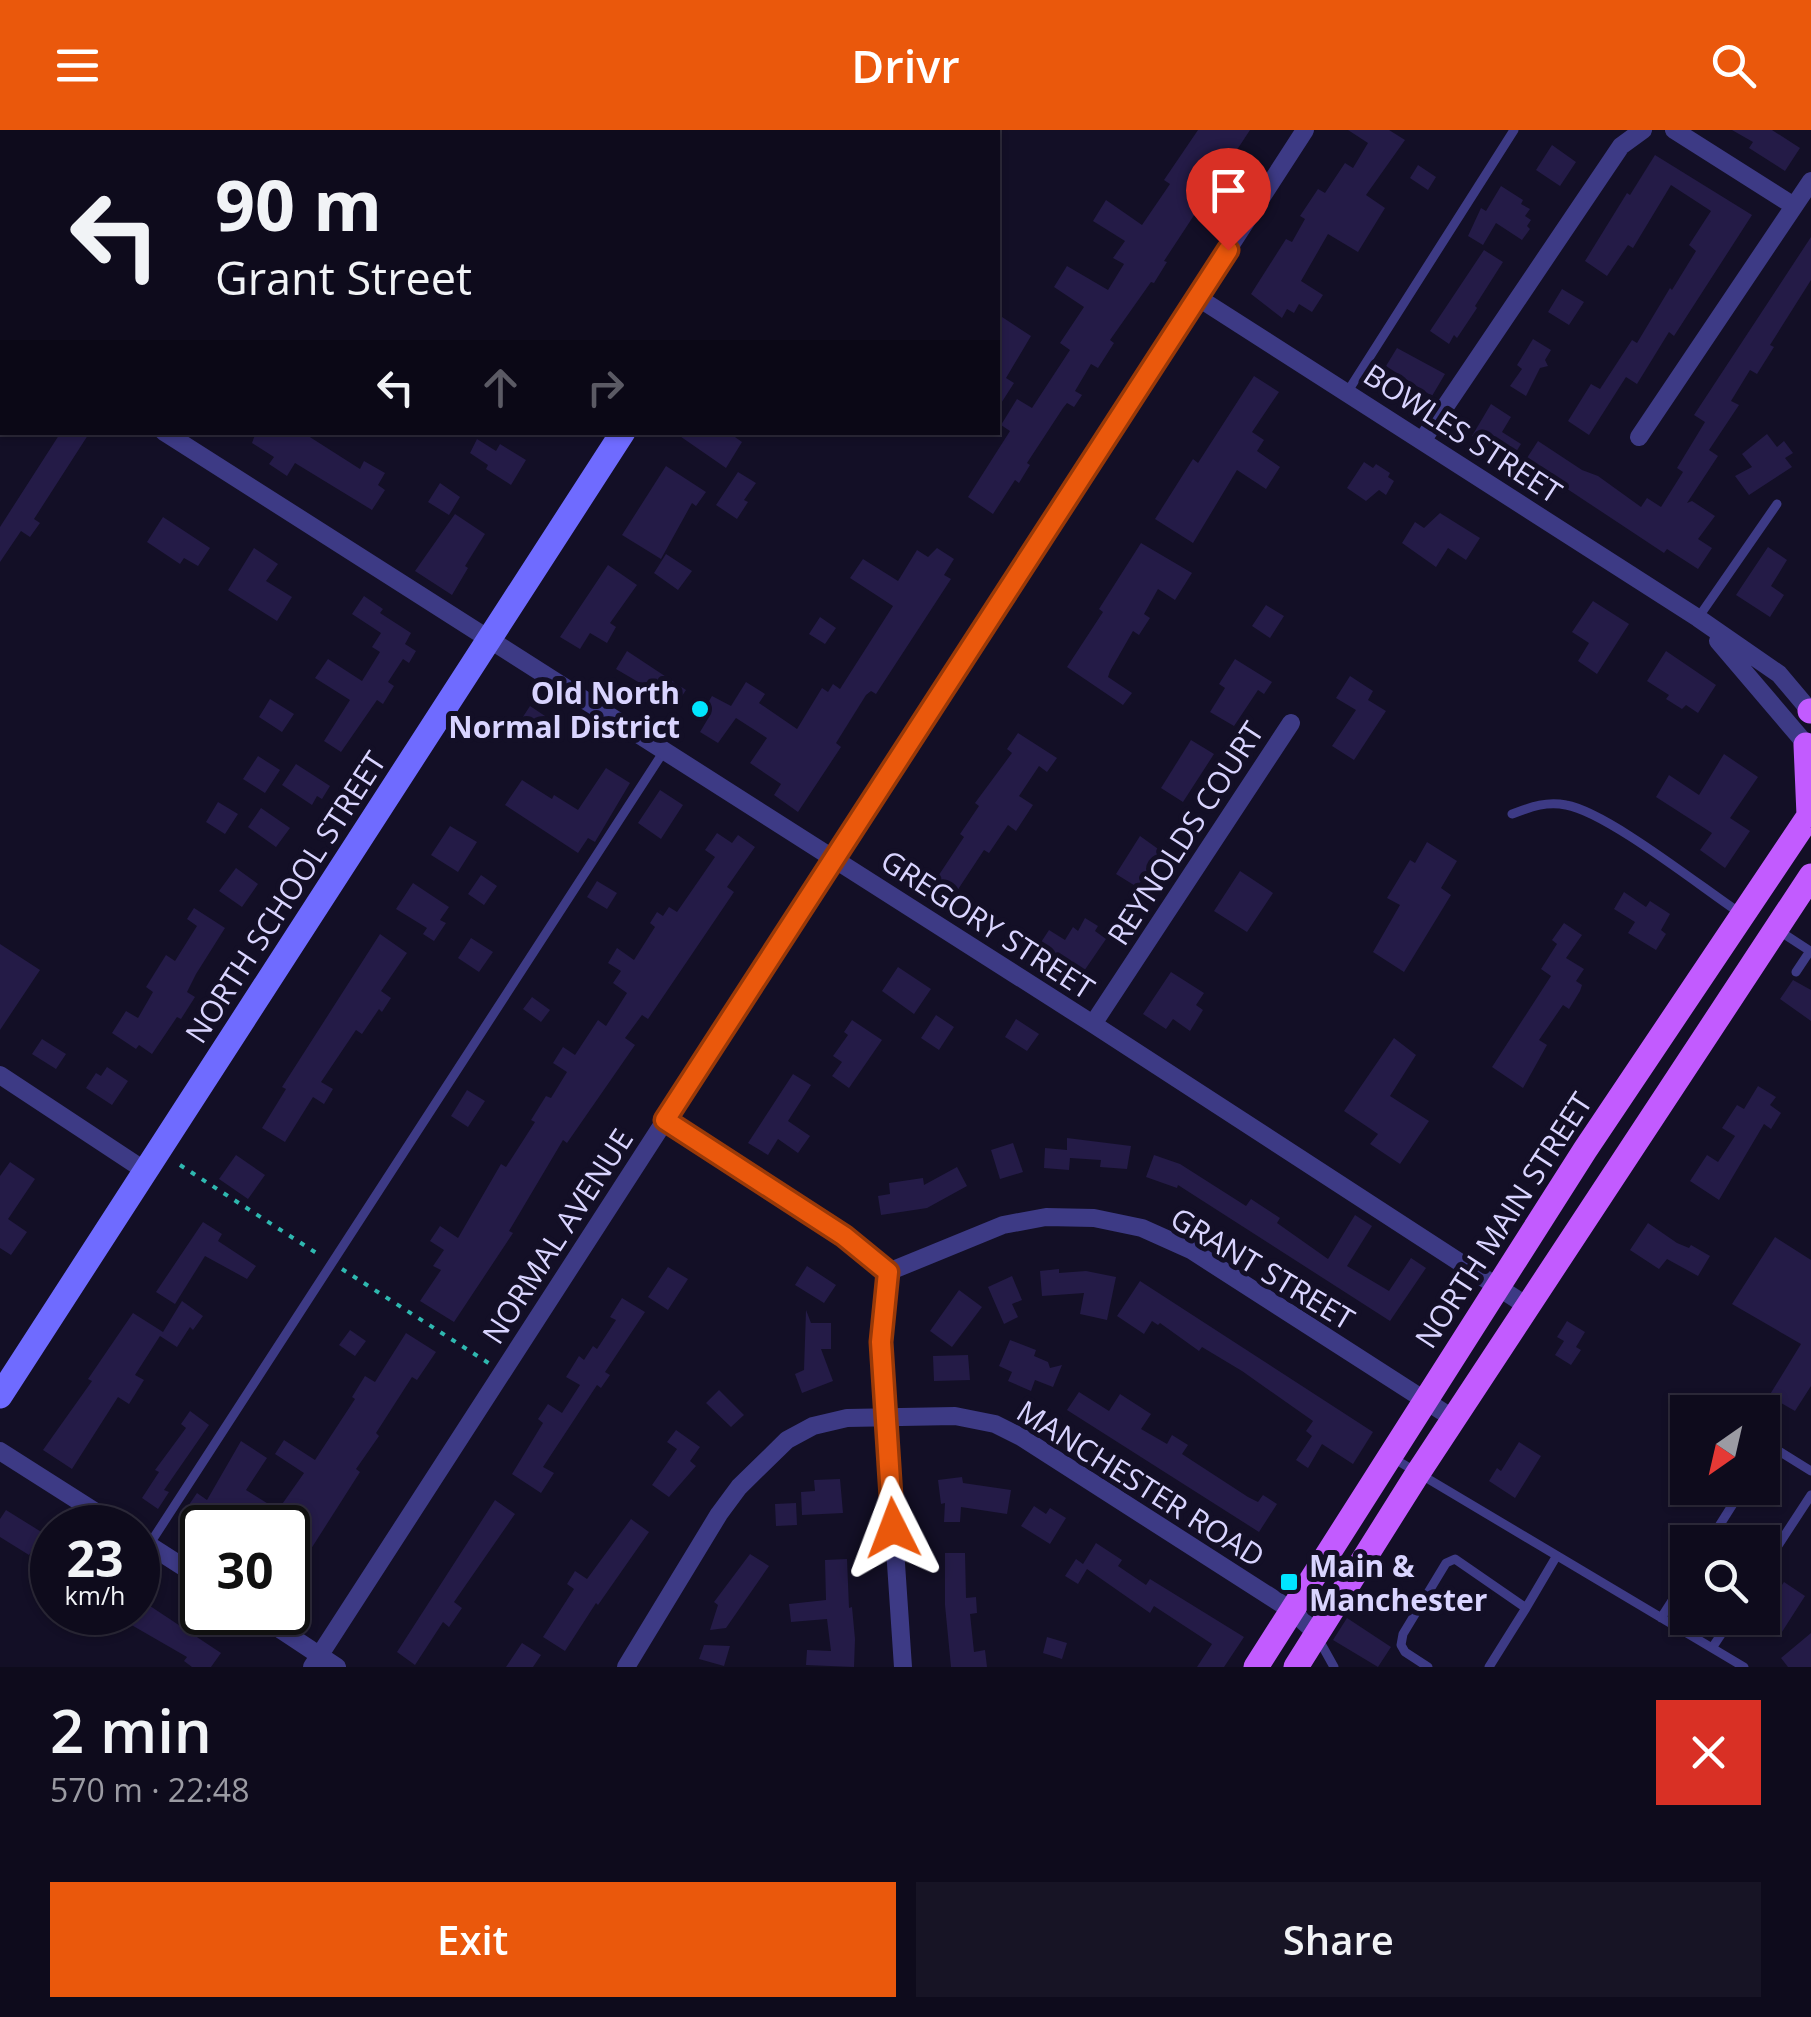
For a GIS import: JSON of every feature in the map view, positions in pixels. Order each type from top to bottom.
[{"type":"main road","points":[[1809,748],[1810,814]]},
{"type":"main road","name":"NORTH MAIN STREET","points":[[1256,1667],[1497,1286],[1810,814]]},
{"type":"main road","points":[[1296,1667],[1418,1473],[1811,876]]},
{"type":"street","name":"NORMAL AVENUE","points":[[316,1661],[1305,130]]},
{"type":"street","points":[[1422,441],[1621,146],[1643,130]]},
{"type":"street","points":[[1674,130],[1794,206]]},
{"type":"street","points":[[1639,437],[1811,181]]},
{"type":"street","name":"BOWLES STREET","points":[[1198,297],[1698,618],[1779,674],[1811,711]]},
{"type":"street","name":"GREGORY STREET","points":[[169,435],[1093,1024],[1527,1306]]},
{"type":"street","name":"NORTH SCHOOL STREET","points":[[0,1396],[621,435]]},
{"type":"street","name":"BOWLES STREET","points":[[1698,618],[1809,748]]},
{"type":"street","name":"REYNOLDS COURT","points":[[1093,1024],[1291,723]]},
{"type":"street","points":[[0,1076],[146,1172]]},
{"type":"street","points":[[665,1120],[844,1236],[888,1272],[881,1342],[904,1667]]},
{"type":"street","name":"GRANT STREET","points":[[888,1272],[1002,1225],[1046,1217],[1094,1218],[1142,1228],[1190,1250],[1454,1420]]},
{"type":"street","name":"MANCHESTER ROAD","points":[[626,1667],[719,1514],[766,1458],[787,1440],[814,1426],[847,1418],[955,1416],[994,1424],[1021,1436],[1291,1610],[1316,1633]]},
{"type":"street","points":[[0,1451],[85,1505]]},
{"type":"street","points":[[283,1635],[316,1661],[337,1667]]},
{"type":"lane","points":[[1348,391],[1514,130]]},
{"type":"lane","points":[[1698,618],[1776,504]]},
{"type":"lane","points":[[160,1516],[664,751]]},
{"type":"lane","points":[[1512,814],[1540,803],[1568,805],[1596,816],[1742,915]]},
{"type":"lane","points":[[1775,928],[1810,950],[1796,972]]},
{"type":"lane","points":[[1780,1452],[1811,1471]]},
{"type":"lane","points":[[1390,1457],[1744,1667]]},
{"type":"lane","points":[[1780,1543],[1811,1495]]},
{"type":"lane","points":[[1800,1512],[1811,1518]]},
{"type":"lane","points":[[1489,1667],[1556,1556]]},
{"type":"lane","points":[[1428,1667],[1405,1652],[1401,1646],[1403,1634],[1450,1560],[1455,1559],[1526,1608]]},
{"type":"lane","points":[[1662,1618],[1670,1605]]},
{"type":"lane","points":[[1316,1633],[1334,1667]]},
{"type":"lane","points":[[1712,1648],[1721,1635]]},
{"type":"building","points":[[1198,130],[1250,130],[1164,261],[1167,262],[1154,283],[1110,340],[1114,343],[1098,368],[1091,364],[1075,391],[1082,395],[1074,407],[1067,403],[1063,408],[1027,463],[1030,465],[1019,483],[1015,480],[993,514],[968,497],[1010,431],[1001,425],[1017,399],[1032,408],[1070,350],[1060,343],[1084,307],[1054,287],[1067,266],[1108,290],[1124,264],[1113,258],[1125,241],[1093,221],[1106,200],[1142,225],[1170,184],[1164,180]]},
{"type":"building","points":[[1348,130],[1389,130],[1405,140],[1366,195],[1385,208],[1358,252],[1328,234],[1301,281],[1323,295],[1312,312],[1299,304],[1294,313],[1287,309],[1282,318],[1251,294],[1286,239],[1292,242],[1305,219],[1300,216],[1318,189],[1325,193],[1345,163],[1353,168],[1368,143]]},
{"type":"building","points":[[1732,130],[1772,130],[1800,148],[1785,171],[1749,148],[1753,142]]},
{"type":"building","points":[[1552,145],[1576,162],[1560,186],[1536,170]]},
{"type":"building","points":[[1655,155],[1752,215],[1674,336],[1669,332],[1637,384],[1626,377],[1589,435],[1568,421],[1591,384],[1600,389],[1632,340],[1637,343],[1696,251],[1689,245],[1711,211],[1671,185],[1633,248],[1628,245],[1607,276],[1585,261]]},
{"type":"building","points":[[1418,165],[1436,177],[1428,190],[1410,178]]},
{"type":"building","points":[[1501,186],[1530,209],[1525,216],[1531,220],[1527,226],[1530,229],[1522,240],[1496,223],[1483,245],[1468,236],[1481,208],[1486,211]]},
{"type":"building","points":[[1811,237],[1811,280],[1770,345],[1774,347],[1757,374],[1750,370],[1731,401],[1739,405],[1709,450],[1718,456],[1687,503],[1692,501],[1715,516],[1698,539],[1712,548],[1698,569],[1667,549],[1664,553],[1525,461],[1538,441],[1641,507],[1647,498],[1661,507],[1683,472],[1677,468],[1705,422],[1694,415]]},
{"type":"building","points":[[1484,250],[1503,262],[1477,308],[1449,344],[1430,331]]},
{"type":"building","points":[[1562,289],[1584,302],[1569,325],[1548,312]]},
{"type":"building","points":[[1002,317],[1031,336],[1006,378],[1014,383],[1000,405]]},
{"type":"building","points":[[1533,339],[1551,350],[1545,360],[1548,366],[1540,368],[1526,396],[1510,386],[1522,369],[1517,365]]},
{"type":"building","points":[[1397,348],[1445,374],[1432,396],[1386,366]]},
{"type":"building","points":[[1254,376],[1279,392],[1252,432],[1264,440],[1257,451],[1280,467],[1266,489],[1237,470],[1193,543],[1155,519],[1193,459],[1198,463]]},
{"type":"building","points":[[1491,404],[1511,417],[1502,432],[1521,444],[1511,460],[1472,436]]},
{"type":"building","points":[[1767,434],[1777,447],[1784,441],[1793,453],[1785,458],[1792,467],[1749,495],[1735,476],[1752,467],[1742,454]]},
{"type":"building","points":[[59,435],[88,435],[34,519],[40,523],[30,537],[21,531],[0,562],[0,527]]},
{"type":"building","points":[[255,435],[307,435],[360,469],[364,461],[385,473],[378,485],[385,490],[372,510],[295,463],[287,476],[269,464],[274,457],[252,443]]},
{"type":"building","points":[[678,435],[732,435],[742,442],[726,468]]},
{"type":"building","points":[[477,439],[496,451],[500,444],[526,460],[511,485],[470,453]]},
{"type":"building","points":[[1364,462],[1390,473],[1388,477],[1394,481],[1386,495],[1379,490],[1366,501],[1347,488]]},
{"type":"building","points":[[666,466],[706,492],[696,506],[692,503],[661,559],[622,535]]},
{"type":"building","points":[[738,472],[756,483],[737,519],[716,505]]},
{"type":"building","points":[[440,483],[460,497],[449,515],[428,502]]},
{"type":"building","points":[[1440,513],[1480,538],[1466,560],[1448,548],[1436,567],[1402,543],[1415,522],[1424,528]]},
{"type":"building","points":[[455,514],[485,534],[452,595],[415,571]]},
{"type":"building","points":[[163,517],[210,548],[198,566],[184,558],[180,564],[147,542]]},
{"type":"building","points":[[1141,543],[1192,573],[1175,600],[1158,589],[1144,614],[1150,618],[1139,635],[1133,631],[1110,671],[1108,677],[1132,693],[1123,705],[1067,667]]},
{"type":"building","points":[[1768,547],[1787,560],[1771,586],[1784,595],[1770,617],[1736,595]]},
{"type":"building","points":[[254,548],[278,564],[266,581],[292,597],[277,621],[228,590]]},
{"type":"building","points":[[937,548],[954,559],[944,575],[951,579],[876,694],[871,691],[866,695],[836,743],[841,747],[798,812],[774,795],[781,784],[750,763],[767,738],[736,718],[718,743],[700,732],[709,717],[702,713],[712,696],[731,706],[746,682],[765,694],[759,703],[797,729],[822,688],[828,692],[833,684],[840,689],[893,606],[850,578],[863,559],[898,581],[917,550],[928,557]]},
{"type":"building","points":[[666,554],[692,571],[678,590],[654,573]]},
{"type":"building","points":[[608,565],[637,585],[610,623],[616,627],[607,643],[590,633],[580,649],[560,637]]},
{"type":"building","points":[[364,596],[383,609],[380,613],[411,633],[405,644],[416,651],[409,663],[403,659],[388,682],[394,686],[383,704],[377,700],[341,752],[324,741],[350,700],[315,678],[328,659],[362,681],[380,652],[372,647],[381,633],[352,614]]},
{"type":"building","points":[[1593,601],[1629,624],[1597,674],[1578,661],[1589,643],[1572,632]]},
{"type":"building","points":[[1266,605],[1284,616],[1270,638],[1252,626]]},
{"type":"building","points":[[820,617],[836,628],[825,644],[809,634]]},
{"type":"building","points":[[627,651],[686,690],[674,708],[616,669]]},
{"type":"building","points":[[1666,651],[1716,685],[1698,713],[1666,699],[1669,695],[1647,681]]},
{"type":"building","points":[[1235,659],[1272,682],[1264,694],[1258,690],[1234,726],[1210,712],[1225,688],[1219,684]]},
{"type":"building","points":[[1350,676],[1373,691],[1368,700],[1386,711],[1354,760],[1332,746],[1356,710],[1336,698]]},
{"type":"building","points":[[270,699],[294,714],[282,732],[259,717]]},
{"type":"building","points":[[530,706],[545,716],[533,736],[517,726]]},
{"type":"building","points":[[1018,733],[1057,758],[1047,772],[1039,766],[1019,796],[1033,805],[1016,831],[1008,825],[989,853],[984,850],[949,903],[929,890],[964,837],[960,834],[979,806],[975,803],[1012,753],[1007,749]]},
{"type":"building","points":[[1191,740],[1214,754],[1183,802],[1161,788]]},
{"type":"building","points":[[1724,754],[1758,777],[1730,818],[1750,831],[1725,868],[1700,850],[1712,833],[1656,797],[1669,775],[1699,795]]},
{"type":"building","points":[[258,756],[280,770],[265,793],[243,779]]},
{"type":"building","points":[[296,764],[330,786],[322,799],[317,796],[312,805],[282,785]]},
{"type":"building","points":[[606,768],[630,783],[595,842],[588,838],[578,853],[505,805],[522,780],[578,810]]},
{"type":"building","points":[[660,790],[683,805],[661,839],[638,823]]},
{"type":"building","points":[[218,802],[238,814],[225,834],[206,822]]},
{"type":"building","points":[[261,808],[290,828],[276,847],[248,827]]},
{"type":"building","points":[[450,826],[477,842],[458,872],[431,855]]},
{"type":"building","points":[[717,833],[732,843],[738,835],[755,847],[727,887],[734,892],[648,1019],[642,1015],[625,1038],[635,1045],[567,1143],[563,1140],[509,1231],[513,1233],[454,1322],[420,1301],[441,1270],[433,1266],[444,1250],[430,1241],[440,1226],[458,1238],[501,1164],[506,1167],[535,1122],[531,1120],[546,1096],[551,1098],[567,1072],[553,1063],[563,1047],[575,1055],[598,1020],[606,1026],[627,993],[613,983],[621,971],[608,963],[617,948],[634,960],[655,927],[650,923],[657,912],[663,916],[669,907],[677,912],[715,857],[705,850]]},
{"type":"building","points":[[1140,836],[1161,851],[1137,887],[1116,874]]},
{"type":"building","points":[[1427,842],[1457,861],[1441,888],[1451,895],[1404,972],[1373,952],[1400,905],[1387,898],[1410,860],[1415,863]]},
{"type":"building","points":[[236,868],[258,884],[242,907],[219,891]]},
{"type":"building","points":[[1240,871],[1273,893],[1247,932],[1214,911]]},
{"type":"building","points":[[481,875],[497,886],[484,905],[468,894]]},
{"type":"building","points":[[597,881],[617,893],[607,909],[587,897]]},
{"type":"building","points":[[413,883],[449,907],[440,920],[446,923],[434,941],[423,934],[427,928],[396,909]]},
{"type":"building","points":[[1624,892],[1646,907],[1650,901],[1670,914],[1661,930],[1666,934],[1656,950],[1628,933],[1635,922],[1614,909]]},
{"type":"building","points":[[194,908],[225,928],[187,992],[195,997],[181,1019],[177,1017],[152,1054],[139,1045],[136,1049],[112,1033],[126,1011],[138,1018],[153,992],[146,987],[166,955],[175,961],[197,926],[187,919]]},
{"type":"building","points":[[1085,918],[1098,926],[1095,931],[1106,939],[1082,974],[1052,954],[1048,961],[1034,953],[1049,930],[1065,940],[1073,927],[1078,931]]},
{"type":"building","points":[[1564,923],[1582,935],[1566,958],[1584,969],[1576,981],[1582,985],[1569,1009],[1563,1005],[1539,1040],[1547,1045],[1523,1088],[1492,1067],[1551,976],[1541,969],[1557,944],[1552,940]]},
{"type":"building","points":[[380,934],[407,953],[381,991],[391,998],[362,1034],[356,1030],[321,1082],[333,1089],[324,1104],[313,1097],[285,1142],[262,1128],[286,1089],[282,1087]]},
{"type":"building","points":[[471,938],[493,952],[479,972],[458,958]]},
{"type":"building","points":[[0,944],[40,970],[0,1030]]},
{"type":"building","points":[[898,967],[931,989],[914,1014],[882,991]]},
{"type":"building","points":[[1171,972],[1204,993],[1196,1005],[1203,1010],[1190,1031],[1173,1019],[1166,1029],[1143,1014]]},
{"type":"building","points":[[1793,980],[1811,990],[1811,1021],[1780,999]]},
{"type":"building","points":[[532,997],[550,1010],[541,1022],[523,1009]]},
{"type":"building","points":[[936,1015],[954,1027],[939,1050],[921,1038]]},
{"type":"building","points":[[1016,1019],[1039,1034],[1027,1051],[1005,1037]]},
{"type":"building","points":[[852,1020],[882,1040],[849,1088],[832,1076],[842,1062],[833,1056],[848,1035],[844,1032]]},
{"type":"building","points":[[1394,1038],[1416,1055],[1390,1096],[1429,1121],[1400,1164],[1370,1144],[1378,1134],[1344,1111]]},
{"type":"building","points":[[42,1039],[66,1054],[56,1069],[32,1054]]},
{"type":"building","points":[[107,1067],[128,1081],[112,1105],[86,1088],[96,1073],[101,1076]]},
{"type":"building","points":[[793,1074],[811,1085],[788,1121],[810,1136],[798,1153],[778,1139],[768,1155],[748,1143]]},
{"type":"building","points":[[1758,1086],[1776,1097],[1770,1105],[1781,1113],[1771,1129],[1764,1124],[1719,1200],[1690,1181],[1707,1155],[1718,1162],[1735,1136],[1722,1128],[1737,1105],[1744,1109]]},
{"type":"building","points":[[467,1090],[485,1101],[468,1127],[451,1116]]},
{"type":"building","points":[[1067,1138],[1131,1146],[1127,1169],[1100,1167],[1101,1160],[1070,1158],[1069,1170],[1044,1168],[1045,1148],[1067,1150]]},
{"type":"building","points":[[1013,1143],[1023,1172],[1000,1179],[991,1150]]},
{"type":"building","points":[[236,1155],[265,1175],[248,1199],[219,1179]]},
{"type":"building","points":[[1154,1155],[1180,1164],[1246,1206],[1251,1199],[1328,1259],[1355,1215],[1372,1226],[1347,1266],[1389,1291],[1411,1258],[1426,1268],[1390,1321],[1178,1185],[1177,1188],[1146,1177]]},
{"type":"building","points":[[10,1162],[35,1179],[8,1219],[27,1232],[11,1255],[0,1248],[0,1176]]},
{"type":"building","points":[[957,1167],[967,1186],[927,1208],[881,1215],[878,1196],[890,1194],[889,1183],[923,1178],[924,1185]]},
{"type":"building","points":[[203,1222],[222,1234],[218,1241],[256,1266],[247,1279],[205,1256],[175,1304],[156,1292]]},
{"type":"building","points":[[1648,1223],[1677,1243],[1689,1248],[1691,1245],[1710,1256],[1698,1276],[1667,1259],[1659,1269],[1630,1250]]},
{"type":"building","points":[[1775,1237],[1811,1260],[1811,1386],[1795,1411],[1780,1402],[1780,1395],[1770,1395],[1801,1344],[1732,1304]]},
{"type":"building","points":[[807,1266],[836,1285],[824,1303],[795,1285]]},
{"type":"building","points":[[668,1267],[688,1279],[668,1310],[648,1297]]},
{"type":"building","points":[[1059,1269],[1059,1273],[1086,1271],[1116,1277],[1107,1320],[1080,1314],[1084,1293],[1042,1296],[1040,1271]]},
{"type":"building","points":[[1012,1276],[1022,1300],[1012,1304],[1018,1317],[1004,1324],[988,1287]]},
{"type":"building","points":[[1140,1281],[1373,1432],[1353,1464],[1322,1444],[1308,1468],[1296,1460],[1312,1436],[1306,1431],[1313,1421],[1242,1371],[1202,1347],[1199,1351],[1160,1323],[1152,1321],[1144,1334],[1117,1316]]},
{"type":"building","points":[[959,1290],[982,1307],[952,1347],[930,1331]]},
{"type":"building","points":[[622,1298],[645,1312],[605,1372],[610,1375],[601,1388],[597,1385],[543,1467],[554,1473],[541,1493],[512,1474],[543,1423],[538,1419],[548,1404],[562,1413],[580,1385],[566,1377],[579,1356],[584,1360],[593,1346],[597,1349],[616,1320],[610,1317]]},
{"type":"building","points":[[182,1301],[203,1316],[177,1347],[160,1336],[135,1375],[144,1380],[129,1404],[118,1397],[72,1469],[43,1450],[92,1381],[88,1379],[133,1313],[163,1332]]},
{"type":"building","points":[[806,1310],[811,1323],[831,1323],[831,1349],[821,1349],[833,1381],[802,1393],[795,1374],[804,1370]]},
{"type":"building","points":[[1567,1321],[1585,1332],[1576,1347],[1581,1350],[1571,1365],[1555,1355],[1564,1341],[1557,1337]]},
{"type":"building","points":[[350,1330],[366,1341],[355,1356],[339,1345]]},
{"type":"building","points":[[406,1333],[436,1352],[417,1380],[412,1377],[376,1433],[379,1436],[356,1469],[360,1472],[310,1550],[310,1505],[282,1505],[304,1473],[275,1454],[284,1440],[315,1460],[355,1399],[352,1397],[365,1376],[375,1382]]},
{"type":"building","points":[[1010,1340],[1036,1350],[1034,1356],[1048,1362],[1050,1368],[1062,1365],[1053,1387],[1035,1380],[1031,1391],[1008,1381],[1012,1372],[999,1366]]},
{"type":"building","points":[[968,1355],[970,1380],[934,1381],[933,1356]]},
{"type":"building","points":[[719,1390],[744,1415],[731,1427],[706,1403]]},
{"type":"building","points":[[1079,1392],[1109,1411],[1120,1394],[1151,1414],[1141,1429],[1167,1444],[1172,1435],[1188,1445],[1182,1454],[1248,1497],[1258,1502],[1263,1495],[1277,1504],[1259,1532],[1067,1410]]},
{"type":"building","points":[[190,1411],[209,1425],[164,1490],[169,1492],[160,1506],[152,1505],[142,1498],[159,1472],[155,1470],[186,1428],[181,1424]]},
{"type":"building","points":[[676,1430],[700,1447],[690,1461],[696,1466],[669,1497],[652,1485],[677,1449],[667,1442]]},
{"type":"building","points":[[241,1441],[267,1458],[246,1490],[270,1505],[189,1505],[197,1493],[207,1500]]},
{"type":"building","points":[[1519,1442],[1541,1456],[1515,1498],[1489,1481],[1497,1468],[1501,1471]]},
{"type":"building","points":[[962,1477],[963,1483],[1011,1490],[1007,1514],[961,1507],[960,1522],[944,1522],[945,1503],[941,1504],[938,1480]]},
{"type":"building","points":[[840,1479],[843,1513],[802,1515],[801,1492],[815,1491],[814,1480]]},
{"type":"building","points":[[495,1500],[515,1514],[454,1602],[462,1608],[449,1627],[443,1622],[415,1665],[397,1652]]},
{"type":"building","points":[[796,1503],[797,1525],[776,1526],[775,1504]]},
{"type":"building","points":[[1034,1506],[1046,1514],[1050,1508],[1066,1518],[1050,1544],[1021,1526]]},
{"type":"building","points":[[6,1510],[30,1525],[29,1555],[0,1537],[0,1519]]},
{"type":"building","points":[[631,1519],[649,1532],[565,1651],[543,1637],[574,1589],[567,1584],[575,1571],[587,1579]]},
{"type":"building","points":[[1096,1543],[1122,1560],[1118,1566],[1146,1585],[1150,1579],[1244,1637],[1224,1667],[1197,1667],[1212,1644],[1154,1606],[1150,1613],[1087,1569],[1078,1584],[1065,1576],[1076,1559],[1083,1564]]},
{"type":"building","points":[[945,1553],[965,1553],[966,1598],[976,1597],[977,1613],[970,1614],[974,1652],[985,1650],[987,1667],[951,1667]]},
{"type":"building","points":[[750,1554],[769,1566],[726,1628],[710,1630],[718,1605],[714,1602]]},
{"type":"building","points":[[847,1559],[854,1667],[806,1665],[807,1650],[831,1651],[827,1619],[791,1622],[789,1604],[826,1600],[825,1560]]},
{"type":"building","points":[[1784,1582],[1805,1596],[1780,1635],[1780,1588]]},
{"type":"building","points":[[160,1613],[180,1626],[180,1635],[194,1635],[221,1653],[211,1667],[192,1667],[184,1661],[187,1657],[149,1635],[160,1635]]},
{"type":"building","points":[[1347,1618],[1391,1647],[1378,1667],[1333,1640]]},
{"type":"building","points":[[1811,1633],[1811,1667],[1788,1667],[1781,1658]]},
{"type":"building","points":[[1047,1637],[1067,1643],[1062,1659],[1043,1653]]},
{"type":"building","points":[[522,1643],[541,1655],[533,1667],[506,1667]]},
{"type":"building","points":[[704,1645],[730,1646],[724,1666],[699,1659]]},
{"type":"place","name":"Old North Normal District","points":[[700,709]]},
{"type":"place","name":"Main & Manchester","points":[[1289,1582]]},
{"type":"route","points":[[893,1528],[881,1342],[888,1272],[844,1236],[665,1120],[1228,250]]}]
